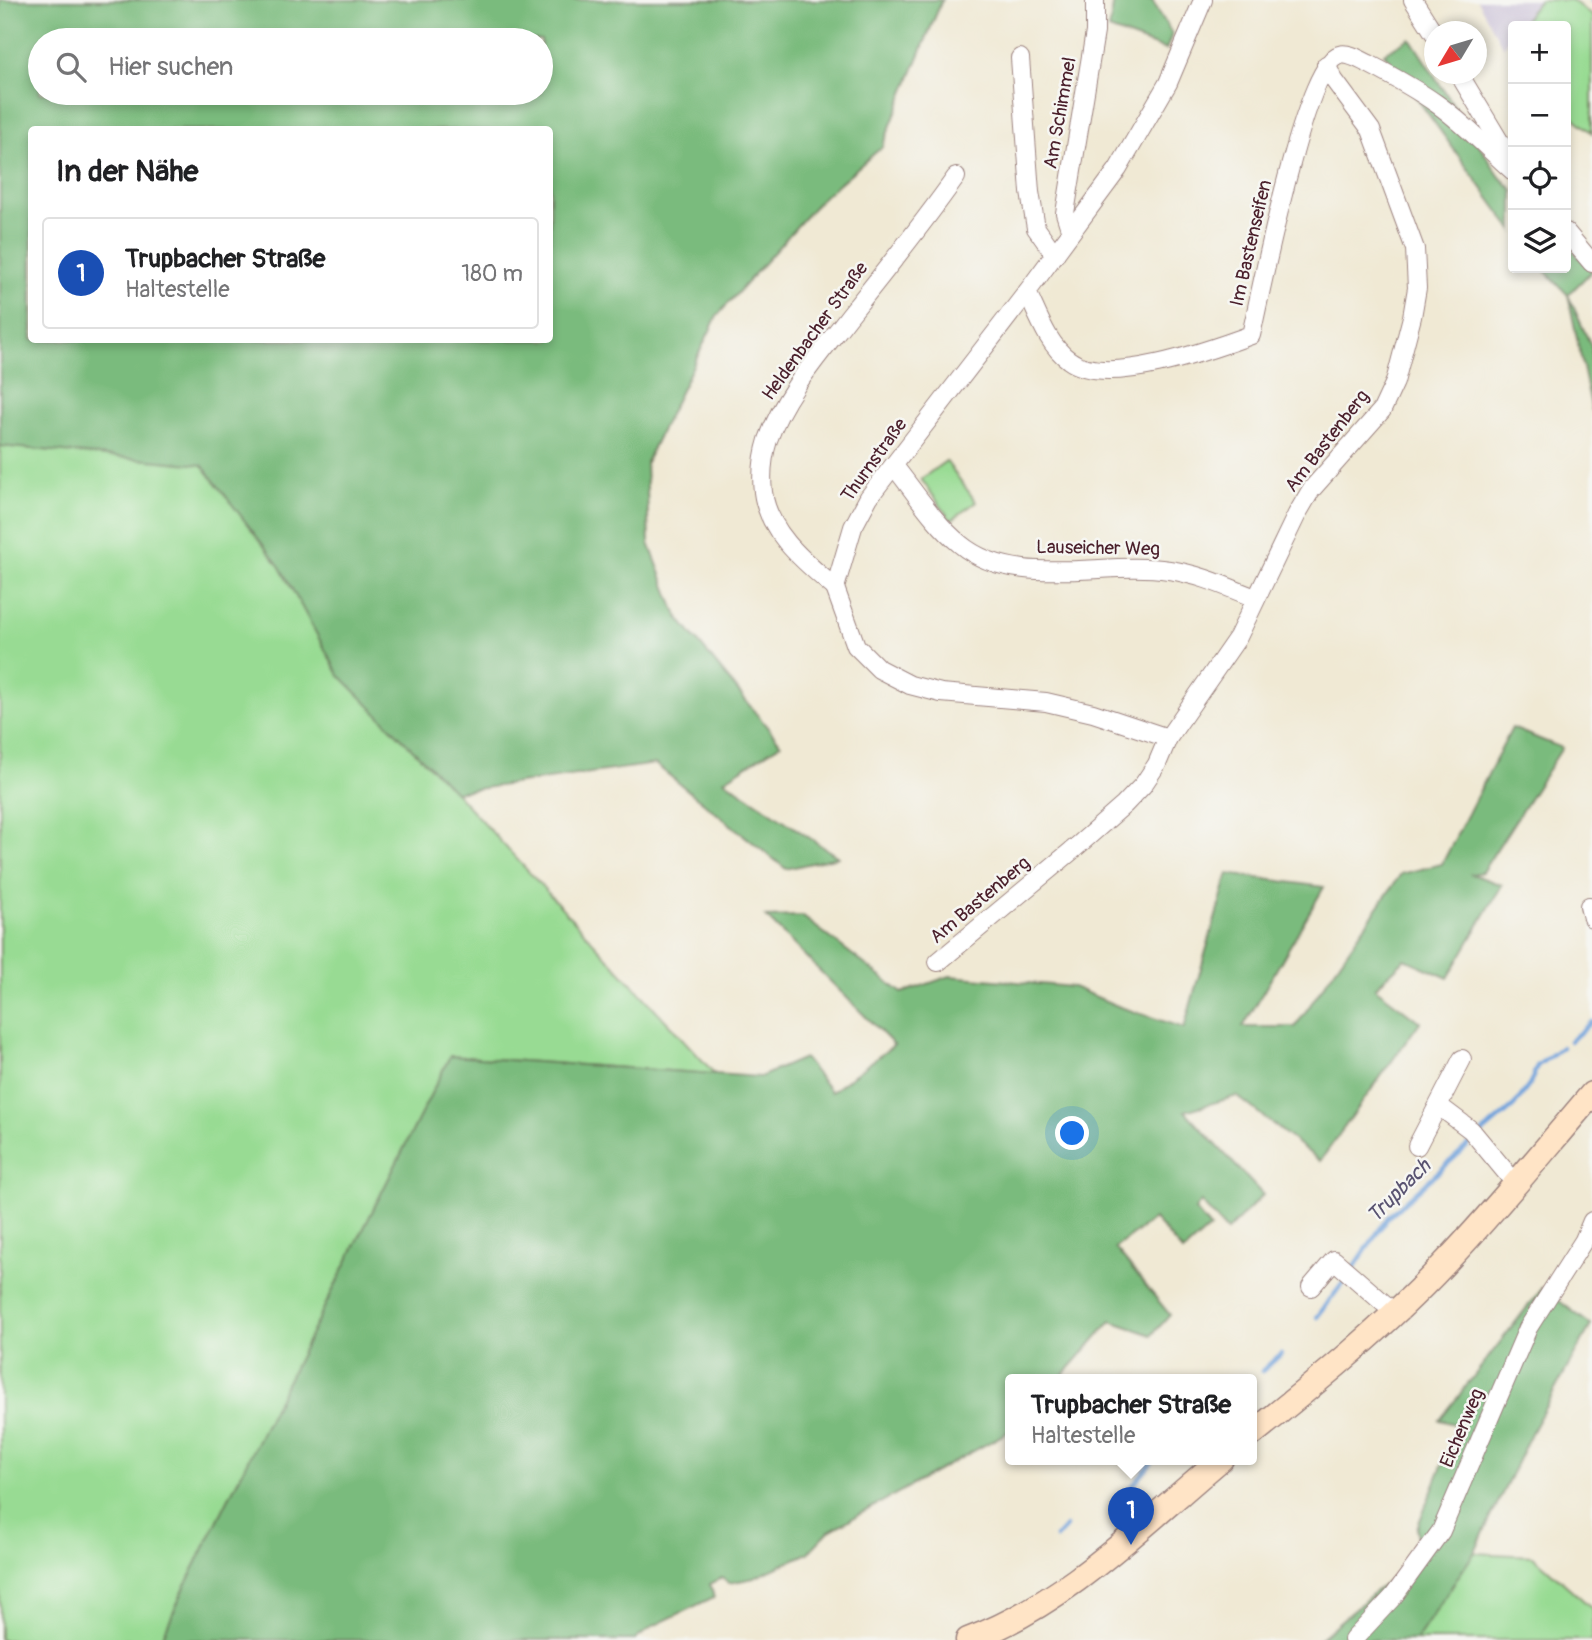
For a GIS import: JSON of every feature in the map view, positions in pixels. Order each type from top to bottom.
[{"type":"street","name":"Am Schimmel","points":[[1071,232],[1065,213],[1095,32],[1095,0]]},
{"type":"street","name":"Thurnstraße","points":[[835,588],[853,527],[869,496],[1027,292],[1118,169],[1168,83],[1203,0]]},
{"type":"street","points":[[1413,0],[1426,21]]},
{"type":"street","points":[[1326,65],[1339,55],[1351,55],[1392,76],[1439,105],[1508,166]]},
{"type":"street","points":[[1020,58],[1030,192],[1036,228],[1055,255]]},
{"type":"street","name":"Im Bastenseifen","points":[[1027,292],[1058,351],[1071,362],[1086,369],[1110,371],[1158,364],[1251,335],[1291,161],[1305,115],[1326,65]]},
{"type":"street","name":"Am Bastenberg","points":[[938,962],[1124,805],[1143,785],[1157,764],[1168,738],[1238,637],[1255,598],[1311,490],[1382,410],[1395,382],[1417,288],[1415,248],[1381,150],[1371,130],[1326,65]]},
{"type":"street","points":[[1466,84],[1508,156]]},
{"type":"street","name":"Heldenbacher Straße","points":[[835,588],[783,538],[771,515],[763,495],[762,482],[768,440],[794,389],[922,225],[956,177]]},
{"type":"street","points":[[1571,238],[1592,263]]},
{"type":"street","name":"Lauseicher Weg","points":[[894,466],[935,518],[960,544],[987,561],[1030,569],[1138,567],[1170,570],[1214,582],[1255,598]]},
{"type":"street","points":[[835,588],[856,646],[879,669],[910,685],[941,693],[1046,702],[1093,713],[1168,738]]},
{"type":"street","points":[[1417,1146],[1462,1059]]},
{"type":"street","points":[[1257,1430],[1395,1312],[1444,1264],[1592,1094]]},
{"type":"street","points":[[1439,1106],[1476,1135],[1515,1183]]},
{"type":"street","name":"Eichenweg","points":[[1353,1640],[1393,1597],[1441,1531],[1528,1328],[1588,1237],[1592,1221]]},
{"type":"street","points":[[1311,1287],[1334,1260],[1395,1312]]},
{"type":"street","points":[[968,1640],[1033,1610],[1084,1575],[1214,1465]]},
{"type":"shaded area","points":[[1477,0],[1540,0],[1523,21],[1508,21],[1508,40],[1503,47]]},
{"type":"green space","points":[[0,0],[942,0],[882,147],[822,198],[717,316],[646,462],[649,543],[677,616],[781,744],[724,780],[838,857],[786,869],[655,764],[455,792],[339,675],[280,567],[202,465],[0,446]]},
{"type":"green space","points":[[1114,0],[1152,0],[1172,34],[1166,50],[1109,29]]},
{"type":"green space","points":[[1540,0],[1572,0],[1592,16],[1592,133],[1571,115],[1571,21],[1523,21]]},
{"type":"green space","points":[[1410,38],[1424,60],[1424,84],[1440,84],[1500,177],[1508,185],[1508,224],[1384,53]]},
{"type":"green space","points":[[1571,248],[1592,271],[1568,295],[1547,273],[1571,273]]},
{"type":"green space","points":[[1568,295],[1592,348],[1592,411]]},
{"type":"green space","points":[[0,446],[202,464],[280,567],[339,675],[455,792],[715,1074],[450,1056],[188,1580],[161,1640],[0,1640]]},
{"type":"green space","points":[[946,461],[976,502],[951,520],[921,479]]},
{"type":"green space","points":[[1512,728],[1562,748],[1482,872],[1472,874],[1502,885],[1448,978],[1405,959],[1375,988],[1420,1022],[1320,1161],[1237,1096],[1185,1111],[1263,1195],[1227,1231],[1201,1202],[1195,1210],[1210,1228],[1183,1252],[1154,1219],[1115,1248],[1170,1315],[1152,1335],[1111,1321],[1064,1374],[1005,1374],[1005,1434],[829,1531],[808,1553],[754,1578],[729,1583],[722,1578],[710,1584],[714,1597],[653,1626],[635,1640],[161,1640],[188,1580],[450,1056],[760,1077],[804,1058],[831,1092],[894,1045],[766,917],[802,916],[902,993],[950,976],[1073,987],[1120,1007],[1184,1028],[1228,874],[1324,887],[1243,1027],[1295,1027],[1401,874],[1442,864]]},
{"type":"green space","points":[[1542,1288],[1591,1325],[1531,1433],[1474,1553],[1416,1640],[1318,1640],[1402,1569],[1418,1545],[1417,1528],[1458,1425],[1440,1420]]},
{"type":"green space","points":[[1474,1553],[1533,1556],[1592,1608],[1592,1640],[1416,1640]]},
{"type":"waterway","name":"Trupbach","points":[[1570,1041],[1592,1022]]},
{"type":"waterway","name":"Trupbach","points":[[1481,1134],[1514,1106],[1530,1084],[1537,1066],[1562,1047]]},
{"type":"waterway","name":"Trupbach","points":[[1353,1269],[1388,1217],[1473,1141]]},
{"type":"waterway","name":"Trupbach","points":[[1317,1317],[1346,1279]]},
{"type":"waterway","name":"Trupbach","points":[[1262,1371],[1281,1354]]},
{"type":"waterway","name":"Trupbach","points":[[1129,1490],[1150,1465]]},
{"type":"waterway","name":"Trupbach","points":[[1056,1538],[1066,1527]]},
{"type":"place","name":"Trupbacher Straße","points":[[1131,1545]]}]
